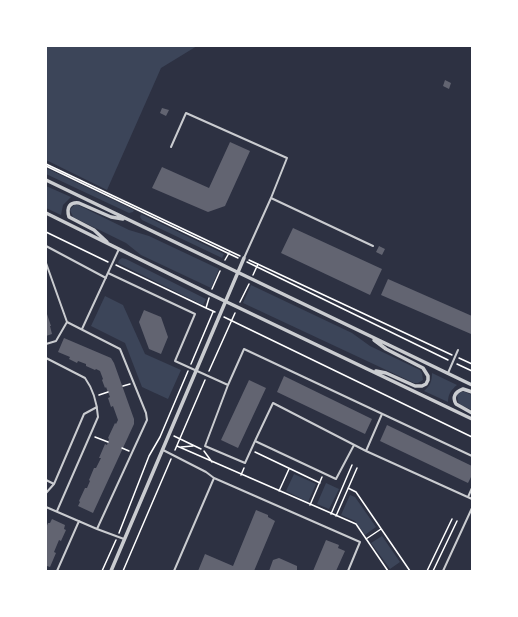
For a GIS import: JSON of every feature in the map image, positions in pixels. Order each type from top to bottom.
[{"type":"street","points":[[46,180],[472,385]]},
{"type":"street","points":[[109,244],[94,230],[69,216],[69,206],[74,202],[79,202],[111,217],[128,220]]},
{"type":"street","points":[[46,213],[210,294],[472,419]]},
{"type":"street","points":[[111,571],[244,259]]},
{"type":"street","points":[[367,334],[386,349],[423,368],[428,376],[428,380],[426,384],[422,386],[414,386],[386,373],[369,369]]},
{"type":"street","points":[[472,392],[463,389],[454,396],[456,404],[472,413]]},
{"type":"lane","points":[[171,147],[186,113],[287,158],[244,259]]},
{"type":"lane","points":[[271,198],[373,246]]},
{"type":"lane","points":[[46,246],[106,278]]},
{"type":"lane","points":[[82,329],[118,249]]},
{"type":"lane","points":[[46,263],[67,322],[120,349],[146,413],[147,420],[97,529]]},
{"type":"lane","points":[[108,273],[195,314],[175,361],[228,385]]},
{"type":"lane","points":[[46,344],[56,341],[67,322]]},
{"type":"lane","points":[[472,456],[244,349],[228,385],[205,446],[245,463],[273,403],[366,451],[472,500]]},
{"type":"lane","points":[[448,374],[458,350]]},
{"type":"lane","points":[[46,358],[85,378],[89,383],[94,397],[98,417],[57,511]]},
{"type":"lane","points":[[46,492],[54,484],[84,414],[97,407]]},
{"type":"lane","points":[[366,451],[382,414]]},
{"type":"lane","points":[[255,441],[336,479],[354,445]]},
{"type":"lane","points":[[162,450],[206,472],[214,478],[360,542],[348,571]]},
{"type":"lane","points":[[174,571],[214,478]]},
{"type":"lane","points":[[46,480],[54,484]]},
{"type":"lane","points":[[468,497],[472,488]]},
{"type":"lane","points":[[46,507],[124,539]]},
{"type":"lane","points":[[443,571],[472,508]]},
{"type":"lane","points":[[57,571],[79,521]]},
{"type":"path","points":[[46,165],[232,252],[257,268],[472,371]]},
{"type":"path","points":[[46,165],[228,253],[258,264],[472,364]]},
{"type":"path","points":[[46,232],[472,437]]},
{"type":"path","points":[[228,253],[232,252]]},
{"type":"path","points":[[206,308],[210,294],[228,253]]},
{"type":"path","points":[[123,571],[173,455],[178,447],[231,320],[258,264]]},
{"type":"path","points":[[102,571],[149,456],[160,437],[213,312]]},
{"type":"path","points":[[123,386],[134,382]]},
{"type":"path","points":[[94,397],[108,392]]},
{"type":"path","points":[[90,435],[108,442]]},
{"type":"path","points":[[178,447],[195,446]]},
{"type":"path","points":[[178,447],[356,524],[388,571]]},
{"type":"path","points":[[202,449],[213,463]]},
{"type":"path","points":[[252,451],[320,483]]},
{"type":"path","points":[[331,514],[352,466]]},
{"type":"path","points":[[241,475],[244,468]]},
{"type":"path","points":[[336,516],[357,468]]},
{"type":"path","points":[[279,491],[289,469]]},
{"type":"path","points":[[310,505],[323,477]]},
{"type":"path","points":[[348,488],[356,492],[410,571]]},
{"type":"path","points":[[427,571],[452,519]]},
{"type":"path","points":[[433,571],[457,521]]},
{"type":"path","points":[[366,539],[381,529]]},
{"type":"shaded area","points":[[46,46],[197,46],[161,68],[107,190],[46,160]]},
{"type":"shaded area","points":[[46,168],[134,210],[133,212],[129,213],[46,174]]},
{"type":"shaded area","points":[[46,186],[71,197],[63,205],[61,215],[46,208]]},
{"type":"shaded area","points":[[74,205],[78,205],[129,230],[149,236],[219,269],[211,288],[141,255],[126,243],[73,217],[70,210]]},
{"type":"shaded area","points":[[141,214],[224,254],[222,258],[142,220],[140,217]]},
{"type":"shaded area","points":[[122,258],[206,299],[203,305],[118,263]]},
{"type":"shaded area","points":[[251,285],[352,333],[370,346],[420,370],[423,380],[418,383],[414,383],[243,303]]},
{"type":"shaded area","points":[[105,296],[123,305],[145,354],[181,370],[168,399],[142,387],[125,343],[91,326]]},
{"type":"shaded area","points":[[432,373],[457,385],[450,392],[448,402],[424,391],[430,383]]},
{"type":"shaded area","points":[[461,392],[472,395],[472,410],[458,402],[457,395]]},
{"type":"shaded area","points":[[294,474],[316,484],[308,502],[286,491]]},
{"type":"shaded area","points":[[326,483],[339,489],[329,509],[317,504]]},
{"type":"shaded area","points":[[350,495],[355,497],[376,527],[365,535],[355,521],[341,515]]},
{"type":"shaded area","points":[[382,536],[400,562],[390,569],[371,543]]},
{"type":"building","points":[[445,80],[451,83],[449,89],[443,86]]},
{"type":"building","points":[[162,108],[169,110],[166,116],[160,113]]},
{"type":"building","points":[[230,142],[250,151],[225,206],[208,212],[152,188],[162,167],[209,188]]},
{"type":"building","points":[[293,228],[382,269],[370,295],[281,253]]},
{"type":"building","points":[[379,246],[385,249],[382,255],[376,252]]},
{"type":"building","points":[[388,279],[472,316],[471,334],[381,295]]},
{"type":"building","points":[[144,310],[161,317],[168,337],[161,354],[149,349],[139,322]]},
{"type":"building","points":[[46,311],[52,334],[46,336]]},
{"type":"building","points":[[64,338],[111,358],[134,419],[134,424],[93,513],[78,506],[79,501],[85,488],[87,488],[94,468],[96,468],[101,458],[99,458],[105,444],[107,445],[108,438],[118,420],[113,406],[111,407],[108,398],[110,397],[106,387],[105,388],[100,371],[86,366],[86,364],[78,361],[77,363],[69,359],[70,357],[58,352]]},
{"type":"building","points":[[284,376],[372,419],[365,434],[277,392]]},
{"type":"building","points":[[249,380],[266,388],[238,448],[221,440]]},
{"type":"building","points":[[387,425],[472,466],[472,475],[468,483],[380,441]]},
{"type":"building","points":[[256,510],[268,515],[268,517],[275,521],[254,571],[198,571],[205,554],[233,566]]},
{"type":"building","points":[[52,519],[65,525],[64,529],[66,530],[61,541],[59,540],[54,552],[56,553],[50,567],[47,566],[46,569],[46,528]]},
{"type":"building","points":[[326,540],[339,545],[338,548],[345,551],[336,571],[313,571]]},
{"type":"building","points":[[279,558],[297,566],[297,571],[269,571],[273,560]]}]
